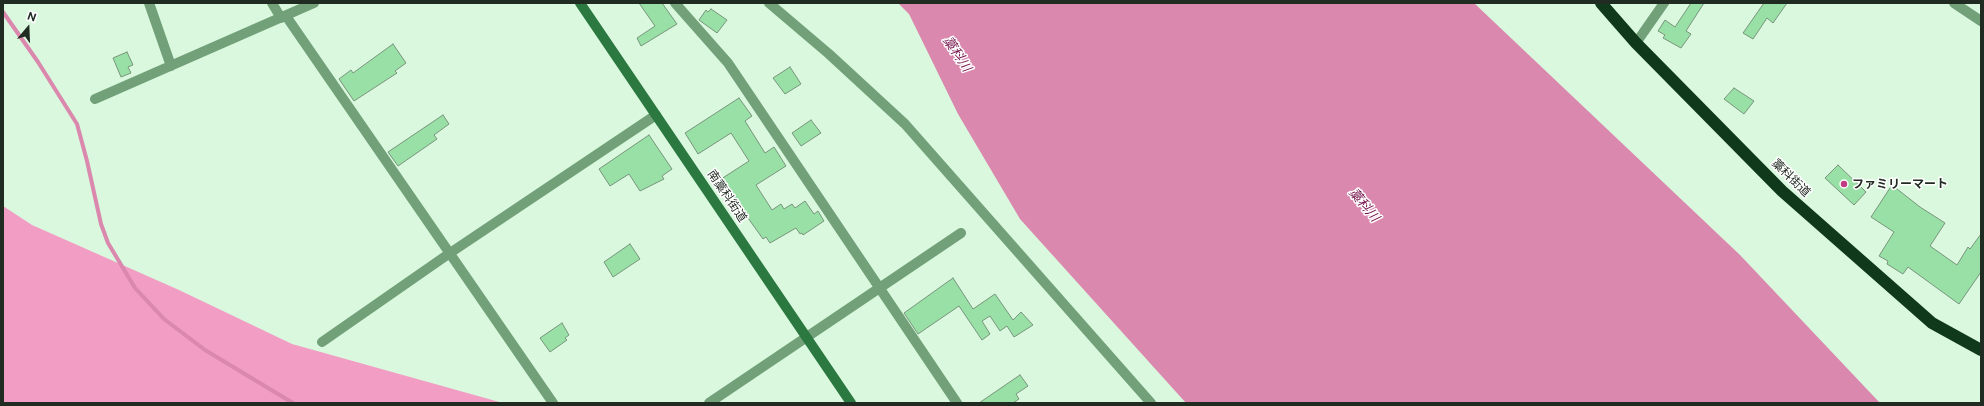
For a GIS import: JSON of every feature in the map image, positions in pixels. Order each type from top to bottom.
[{"type":"highway","name":"藁科街道","points":[[1601,3],[1636,43],[1782,191],[1932,323],[1981,350]]},
{"type":"main road","name":"南藁科街道","points":[[580,3],[851,403]]},
{"type":"street","points":[[149,3],[171,66]]},
{"type":"street","points":[[272,3],[284,17],[450,253],[553,403]]},
{"type":"street","points":[[95,99],[314,3]]},
{"type":"street","points":[[675,3],[728,63],[957,403]]},
{"type":"street","points":[[769,3],[829,54],[905,124],[1151,403]]},
{"type":"street","points":[[1636,43],[1664,3]]},
{"type":"street","points":[[1954,3],[1981,21]]},
{"type":"street","points":[[322,342],[450,253],[656,115]]},
{"type":"street","points":[[709,403],[961,233]]},
{"type":"shaded area","points":[[3,206],[32,225],[179,290],[292,344],[503,403],[3,403]]},
{"type":"water","name":"藁科川","points":[[898,3],[1474,3],[1740,255],[1880,403],[1186,403],[1020,219],[958,114],[909,14]]},
{"type":"building","points":[[639,3],[662,3],[677,24],[641,46],[637,38],[655,26]]},
{"type":"building","points":[[1691,3],[1704,3],[1686,31],[1691,34],[1681,48],[1663,38],[1665,35],[1658,31],[1665,20],[1675,27]]},
{"type":"building","points":[[1764,3],[1787,3],[1773,23],[1767,18],[1753,39],[1743,33]]},
{"type":"building","points":[[711,9],[727,20],[717,33],[699,20],[706,10],[708,12]]},
{"type":"building","points":[[393,44],[406,63],[395,71],[397,73],[354,101],[339,79],[351,70],[353,73]]},
{"type":"building","points":[[127,52],[133,65],[128,67],[131,73],[121,77],[113,58]]},
{"type":"building","points":[[790,67],[801,84],[785,94],[773,78]]},
{"type":"building","points":[[1734,88],[1754,101],[1744,114],[1724,99]]},
{"type":"building","points":[[739,98],[752,116],[745,121],[765,153],[774,147],[786,166],[756,185],[772,210],[781,204],[784,209],[792,204],[795,208],[805,201],[814,214],[818,211],[824,221],[803,235],[802,233],[800,234],[796,228],[770,243],[766,237],[763,239],[733,197],[730,199],[718,181],[749,161],[731,133],[698,154],[685,133]]},
{"type":"building","points":[[443,115],[449,124],[434,135],[437,139],[398,166],[388,152]]},
{"type":"building","points":[[811,120],[821,133],[801,146],[792,133]]},
{"type":"building","points":[[649,135],[672,169],[662,176],[664,179],[640,191],[629,174],[610,186],[599,169]]},
{"type":"building","points":[[1838,165],[1866,192],[1854,205],[1825,178]]},
{"type":"building","points":[[1892,185],[1920,207],[1945,223],[1930,246],[1957,265],[1968,247],[1970,249],[1981,234],[1981,272],[1959,304],[1908,267],[1903,274],[1887,264],[1888,261],[1879,256],[1894,232],[1871,217]]},
{"type":"building","points":[[630,244],[640,259],[613,277],[604,262]]},
{"type":"building","points":[[953,278],[973,309],[995,294],[1013,320],[1021,312],[1033,325],[1014,337],[1007,326],[1000,331],[990,316],[982,321],[990,334],[982,340],[959,306],[918,334],[904,313]]},
{"type":"building","points":[[562,323],[569,335],[565,338],[567,340],[550,352],[540,338]]},
{"type":"building","points":[[1020,375],[1028,386],[1016,394],[1019,399],[1013,403],[979,403]]},
{"type":"waterway","points":[[3,12],[38,62],[77,124],[101,224],[108,243],[135,288],[164,319],[205,350],[293,403]]},
{"type":"place","name":"ファミリーマート","points":[[1844,184]]}]
